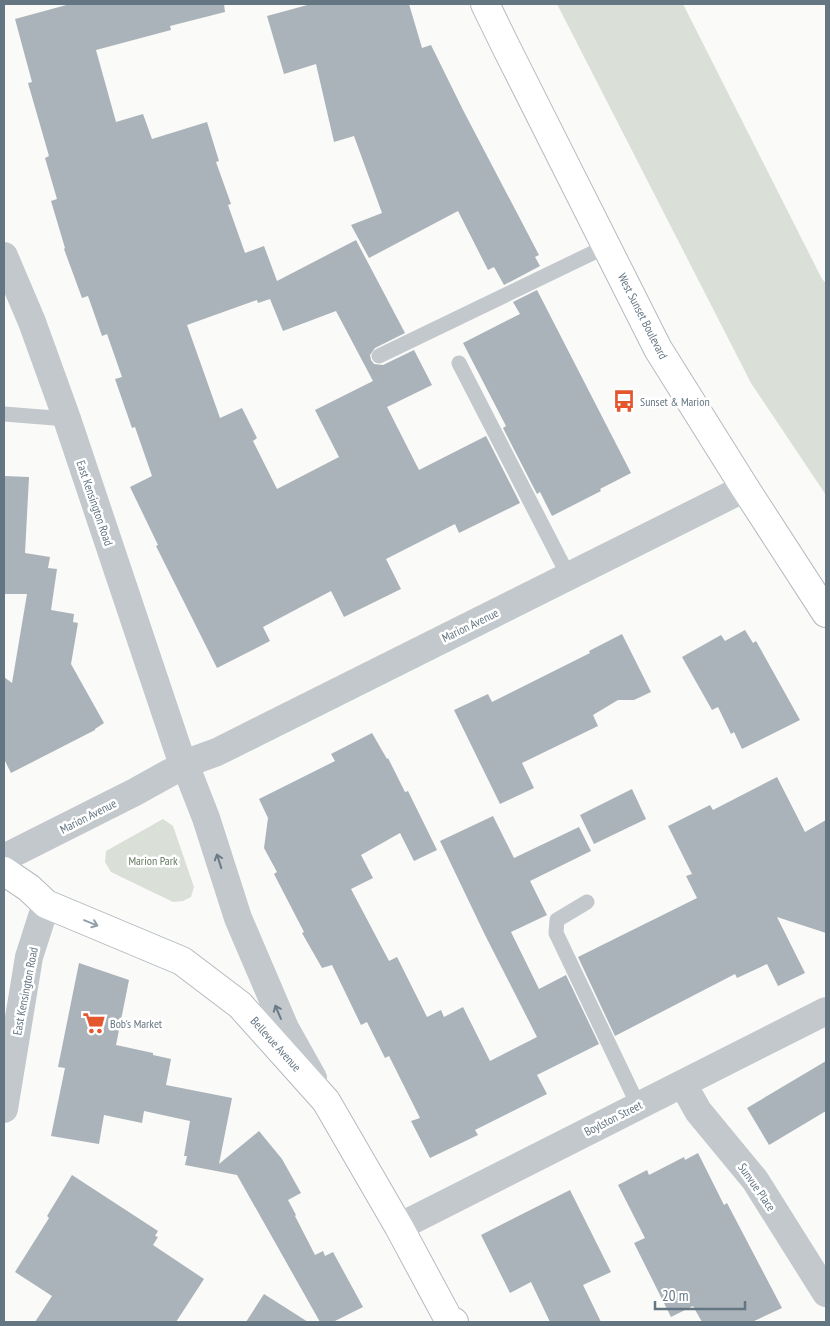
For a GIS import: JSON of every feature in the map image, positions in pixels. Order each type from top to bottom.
[{"type":"main road","name":"West Sunset Boulevard","points":[[486,4],[658,349],[826,613]]},
{"type":"main road","name":"Bellevue Avenue","points":[[4,871],[30,888],[46,904],[182,961],[240,1005],[326,1101],[399,1227],[451,1322]]},
{"type":"street","name":"East Kensington Road","points":[[4,256],[32,322],[67,419],[184,765],[206,818],[238,918],[285,1028],[326,1101]]},
{"type":"street","name":"Marion Avenue","points":[[4,858],[184,765],[217,752],[745,488]]},
{"type":"street","name":"East Kensington Road","points":[[4,1109],[29,957],[46,904]]},
{"type":"street","name":"Boylston Street","points":[[399,1227],[826,1011]]},
{"type":"street","name":"Sunvue Place","points":[[683,1084],[698,1111],[756,1180],[826,1293]]},
{"type":"lane","points":[[379,356],[606,246]]},
{"type":"lane","points":[[459,363],[569,576]]},
{"type":"lane","points":[[4,414],[67,419]]},
{"type":"lane","points":[[587,902],[557,920],[556,933],[638,1105]]},
{"type":"green space","points":[[557,4],[683,4],[822,279],[826,283],[826,495],[751,383]]},
{"type":"green space","name":"Marion Park","points":[[163,819],[173,826],[194,887],[191,897],[183,901],[173,902],[111,872],[105,862],[106,851]]},
{"type":"building","points":[[70,4],[224,4],[225,12],[170,26],[171,30],[96,50],[116,122],[143,114],[152,139],[207,122],[219,161],[216,162],[231,204],[228,205],[245,253],[264,246],[277,281],[356,240],[405,333],[375,348],[370,355],[371,360],[374,364],[383,365],[414,350],[432,385],[387,407],[419,470],[486,436],[520,503],[459,533],[455,524],[386,559],[401,589],[344,617],[331,591],[263,627],[270,641],[217,668],[156,546],[158,545],[130,487],[152,476],[135,427],[132,428],[115,379],[122,377],[107,334],[102,336],[88,296],[82,298],[64,249],[51,201],[57,199],[45,158],[49,156],[28,83],[32,82],[15,19]],"holes":[[[270,299],[283,331],[336,311],[373,381],[315,410],[339,457],[277,489],[253,441],[257,438],[242,408],[220,418],[187,325],[257,300],[258,303]]]},
{"type":"building","points":[[311,4],[409,4],[422,48],[431,45],[539,255],[535,257],[540,266],[504,285],[494,267],[488,270],[458,211],[369,258],[351,225],[382,213],[354,136],[334,142],[316,64],[284,74],[267,16]]},
{"type":"building","points":[[537,290],[631,473],[552,516],[540,492],[537,494],[503,428],[506,426],[463,343],[520,314],[513,302]]},
{"type":"building","points":[[4,476],[29,477],[25,553],[50,557],[48,568],[57,569],[51,610],[74,614],[73,622],[78,623],[71,664],[104,723],[95,730],[11,773],[4,759],[4,677],[12,683],[27,594],[4,594]]},
{"type":"building","points":[[745,630],[753,643],[756,641],[800,720],[742,749],[734,732],[731,734],[718,707],[712,710],[682,657],[721,635],[725,641]]},
{"type":"building","points":[[622,634],[651,692],[634,700],[618,700],[593,715],[598,726],[522,763],[534,788],[500,804],[454,710],[488,694],[492,702],[590,653],[589,651]]},
{"type":"building","points":[[372,733],[388,758],[405,792],[408,791],[437,850],[414,861],[400,833],[361,855],[373,878],[351,889],[389,961],[397,957],[427,1017],[441,1010],[444,1017],[463,1007],[490,1061],[537,1037],[440,841],[493,816],[514,858],[579,827],[591,851],[530,881],[547,915],[511,932],[539,989],[566,975],[599,1044],[537,1075],[547,1094],[475,1130],[478,1135],[430,1158],[411,1121],[420,1118],[389,1056],[385,1058],[367,1022],[361,1025],[332,965],[322,968],[302,933],[304,932],[274,874],[277,872],[264,848],[268,818],[259,799],[335,761],[331,754]]},
{"type":"building","points":[[777,777],[805,832],[826,820],[826,933],[777,917],[805,973],[778,986],[767,964],[737,978],[735,974],[615,1036],[578,957],[697,898],[686,876],[692,874],[668,826],[710,805],[713,810]]},
{"type":"building","points":[[632,789],[646,819],[594,844],[580,815]]},
{"type":"building","points":[[79,963],[129,980],[116,1045],[171,1059],[166,1085],[232,1098],[219,1164],[259,1131],[282,1159],[301,1193],[288,1200],[315,1255],[323,1251],[325,1256],[333,1252],[363,1307],[333,1322],[320,1322],[237,1175],[185,1165],[187,1156],[184,1156],[190,1121],[144,1111],[142,1123],[104,1115],[99,1144],[51,1136],[65,1068],[58,1067]]},
{"type":"building","points":[[826,1061],[826,1111],[769,1145],[747,1108]]},
{"type":"building","points":[[698,1153],[724,1205],[727,1203],[782,1308],[752,1322],[702,1322],[693,1306],[671,1317],[634,1243],[645,1238],[618,1185],[647,1170],[649,1175],[684,1157],[685,1160]]},
{"type":"building","points":[[72,1175],[158,1231],[155,1236],[158,1237],[153,1245],[204,1279],[176,1322],[35,1322],[52,1296],[15,1272],[49,1218],[47,1216]]},
{"type":"building","points":[[570,1190],[611,1272],[583,1285],[601,1322],[550,1322],[531,1282],[510,1293],[481,1235]]},
{"type":"building","points":[[264,1294],[308,1322],[246,1322]]},
{"type":"place","name":"Sunset & Marion","points":[[624,401]]},
{"type":"place","name":"Bob's Market","points":[[94,1023]]}]
